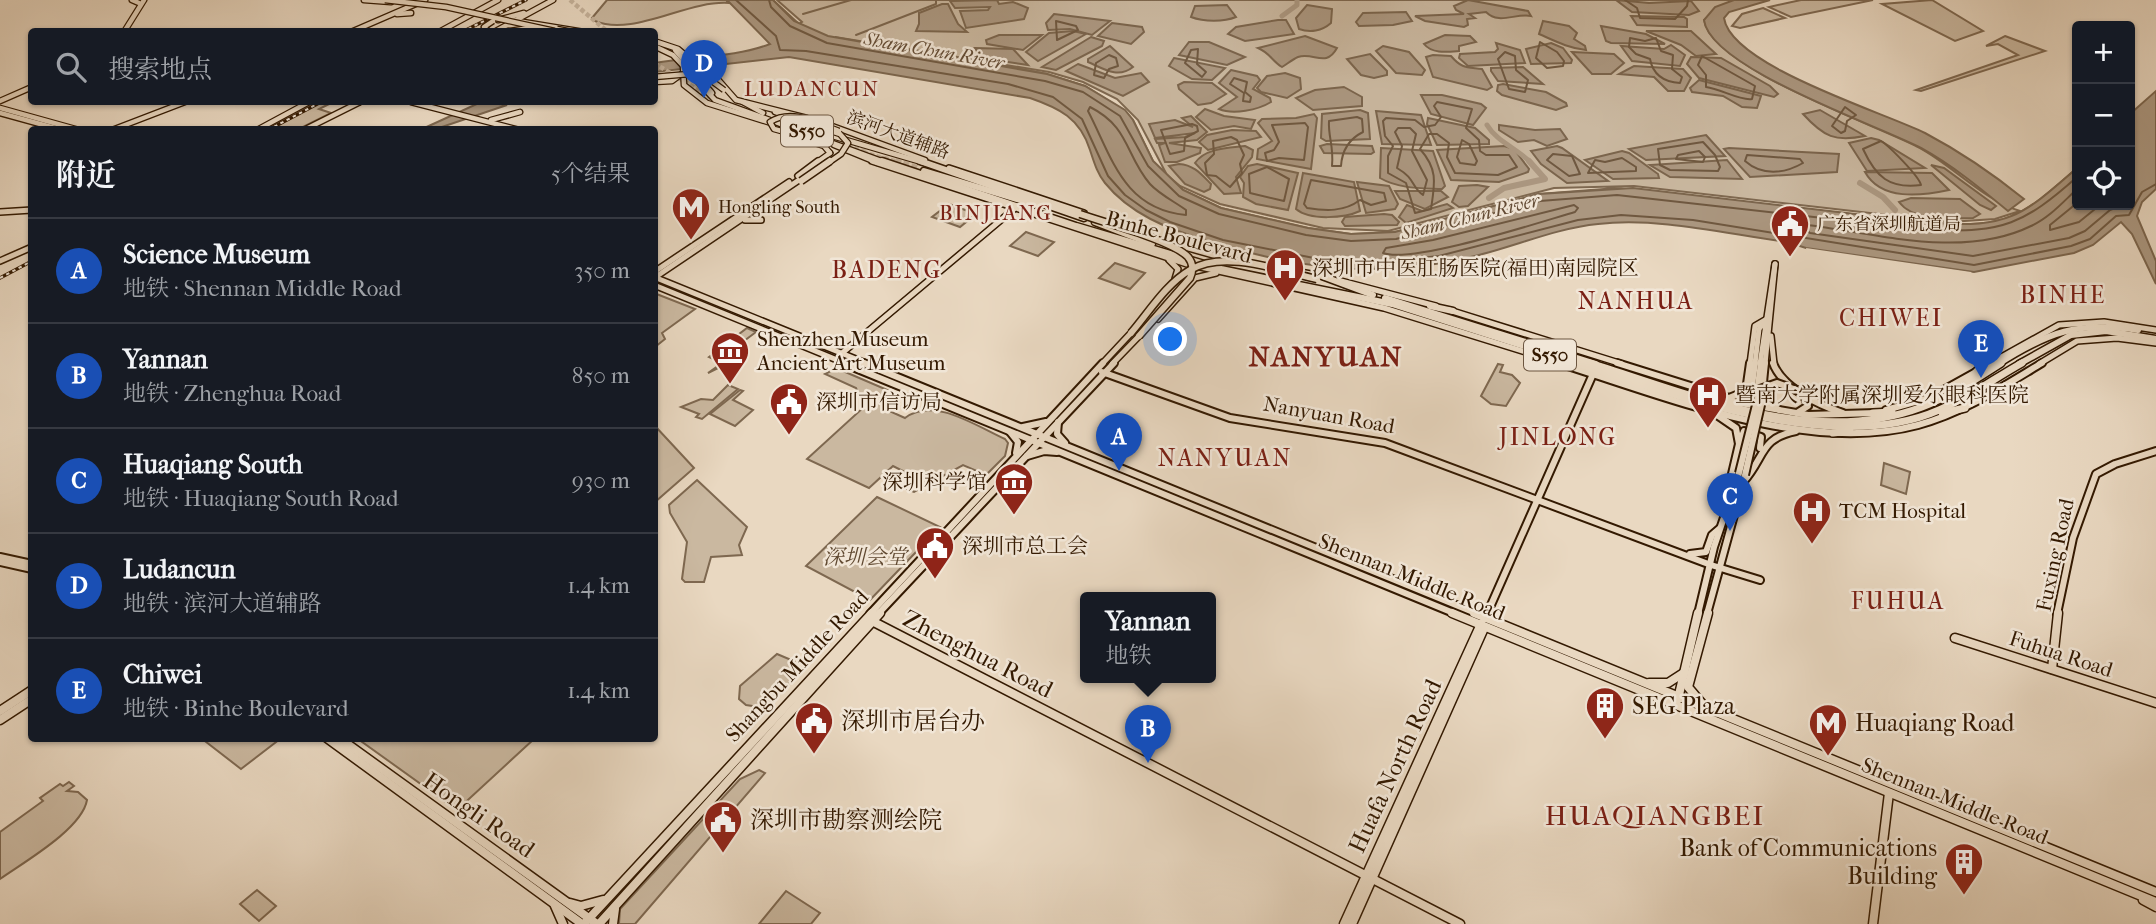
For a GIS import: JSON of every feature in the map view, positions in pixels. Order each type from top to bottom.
[{"type":"highway","points":[[364,0],[411,1],[539,28]]},
{"type":"highway","points":[[385,0],[411,1],[551,28]]},
{"type":"highway","points":[[485,28],[493,21],[524,19]]},
{"type":"highway","name":"S550","points":[[658,46],[680,54],[691,70]]},
{"type":"highway","name":"S550","points":[[658,46],[680,54],[691,70]]},
{"type":"highway","name":"Binhe Boulevard","points":[[691,70],[716,96],[1023,195],[1133,238],[1209,262],[1371,297],[1764,419],[1836,427],[1885,425],[1931,415],[2071,335],[2106,331],[2156,337]]},
{"type":"highway","name":"Binhe Boulevard","points":[[691,70],[701,89],[715,100],[1007,204],[1222,269],[1383,297],[1608,371],[1721,404],[1777,416],[1855,420],[1917,409],[2066,329],[2101,326],[2156,337]]},
{"type":"highway","points":[[743,102],[765,113],[795,119]]},
{"type":"highway","points":[[775,111],[840,134],[848,143],[841,154],[801,181]]},
{"type":"highway","points":[[917,169],[1133,238]]},
{"type":"highway","points":[[935,180],[949,187]]},
{"type":"highway","points":[[974,188],[1139,245]]},
{"type":"highway","points":[[1023,195],[1175,247],[1190,259],[1193,271],[1190,278],[1139,336]]},
{"type":"highway","points":[[987,200],[1007,204]]},
{"type":"highway","points":[[1131,333],[1187,272],[1205,264],[1232,263],[1320,277],[1371,297]]},
{"type":"highway","points":[[1315,291],[1371,297]]},
{"type":"highway","points":[[1383,297],[1453,311]]},
{"type":"highway","points":[[1608,371],[1685,389]]},
{"type":"highway","points":[[1608,371],[1679,401]]},
{"type":"highway","points":[[1962,387],[1977,371]]},
{"type":"highway","points":[[1931,415],[1965,408]]},
{"type":"highway","points":[[1873,413],[1917,409]]},
{"type":"highway","points":[[1833,433],[1885,425]]},
{"type":"main road","points":[[125,28],[142,1],[129,0]]},
{"type":"main road","points":[[360,28],[425,0]]},
{"type":"main road","points":[[366,28],[430,0]]},
{"type":"main road","points":[[448,28],[500,0]]},
{"type":"main road","points":[[504,28],[524,19],[551,0]]},
{"type":"main road","points":[[387,8],[391,11],[388,16]]},
{"type":"main road","points":[[395,15],[411,13]]},
{"type":"main road","points":[[504,28],[517,19]]},
{"type":"main road","points":[[524,19],[536,28]]},
{"type":"main road","points":[[510,20],[524,19],[544,28]]},
{"type":"main road","points":[[497,28],[510,20],[524,19],[547,28]]},
{"type":"main road","points":[[541,28],[545,25]]},
{"type":"main road","name":"滨河大道辅路","points":[[680,54],[690,59],[691,70],[684,85],[696,97],[758,118],[771,129],[824,146],[830,153]]},
{"type":"main road","points":[[658,79],[672,81],[691,70],[714,75],[736,100]]},
{"type":"main road","points":[[658,79],[704,73],[712,76],[736,100]]},
{"type":"main road","points":[[0,99],[28,87]]},
{"type":"main road","name":"滨河大道辅路","points":[[736,100],[799,115],[865,140],[1198,252],[1320,277],[1453,311],[1648,374]]},
{"type":"main road","points":[[115,126],[170,105]]},
{"type":"main road","points":[[122,126],[177,105]]},
{"type":"main road","points":[[263,126],[303,105]]},
{"type":"main road","points":[[311,126],[354,105]]},
{"type":"main road","points":[[417,105],[455,114]]},
{"type":"main road","points":[[422,105],[500,126]]},
{"type":"main road","points":[[0,111],[49,126]]},
{"type":"main road","points":[[0,111],[62,126]]},
{"type":"main road","points":[[270,126],[290,111]]},
{"type":"main road","points":[[486,122],[520,112]]},
{"type":"main road","points":[[845,151],[774,129],[770,122],[776,117],[792,116],[852,134]]},
{"type":"main road","points":[[510,126],[515,117]]},
{"type":"main road","points":[[758,118],[820,138],[856,156],[1159,255],[1415,317],[1696,406],[1748,420],[1810,430],[1833,433],[1870,432],[1917,425],[1965,408],[2082,340],[2156,337]]},
{"type":"main road","points":[[485,126],[486,122]]},
{"type":"main road","points":[[658,273],[746,215],[830,153],[825,144]]},
{"type":"main road","points":[[783,193],[835,155],[856,156]]},
{"type":"main road","points":[[658,274],[801,181]]},
{"type":"main road","points":[[760,209],[757,215],[761,220]]},
{"type":"main road","points":[[841,354],[1014,209]]},
{"type":"main road","points":[[0,212],[28,210]]},
{"type":"main road","points":[[746,215],[761,220]]},
{"type":"main road","points":[[739,222],[761,220]]},
{"type":"main road","points":[[0,259],[28,248]]},
{"type":"main road","points":[[1159,255],[1177,266],[1177,278]]},
{"type":"main road","points":[[1723,514],[1743,476],[1775,264],[1762,397],[1788,413],[1806,409],[1807,396],[1779,374],[1774,362],[1775,346],[1770,332]]},
{"type":"main road","points":[[671,267],[668,278],[677,287]]},
{"type":"main road","points":[[1102,369],[1116,365],[1192,282],[1200,276],[1221,272]]},
{"type":"main road","points":[[1102,369],[1177,278],[1187,275],[1192,282]]},
{"type":"main road","name":"Shennan Middle Road","points":[[658,277],[677,287],[1015,425],[1037,438]]},
{"type":"main road","name":"Shennan Middle Road","points":[[658,288],[1037,438],[2156,902]]},
{"type":"main road","points":[[1648,374],[1717,397],[1737,400],[1750,395],[1759,329],[1767,319]]},
{"type":"main road","points":[[1648,374],[1685,389],[1788,413],[1858,415],[1929,398],[2042,332],[2065,324],[2104,322],[2156,337]]},
{"type":"main road","points":[[1102,369],[1131,333]]},
{"type":"main road","points":[[1102,369],[1139,336]]},
{"type":"main road","name":"Shangbu Middle Road","points":[[590,923],[618,902],[869,620],[1102,369]]},
{"type":"main road","name":"Nanyuan Road","points":[[1102,369],[1221,416],[1385,443],[1714,565]]},
{"type":"main road","name":"Huafa North Road","points":[[1344,924],[1369,877],[1484,623],[1593,374]]},
{"type":"main road","points":[[2000,388],[2017,393],[2009,383]]},
{"type":"main road","points":[[1757,396],[1762,387],[1772,384],[1786,385],[1836,412],[1858,415]]},
{"type":"main road","points":[[1689,710],[1678,697],[1708,579],[1722,555],[1765,390],[1773,386],[1784,387],[1807,396]]},
{"type":"main road","points":[[1696,406],[1730,422],[1737,432],[1739,443]]},
{"type":"main road","points":[[1015,425],[1035,426],[1054,420],[1057,434],[1071,452]]},
{"type":"main road","points":[[1003,426],[1018,442],[1018,457],[1044,451],[1071,452]]},
{"type":"main road","points":[[1759,453],[1775,436],[1810,430]]},
{"type":"main road","points":[[1711,711],[1693,696],[1688,687],[1714,565],[1713,551],[1744,431],[1758,434],[1762,439],[1752,473],[1743,476]]},
{"type":"main road","name":"Fuxing Road","points":[[2052,667],[2081,505],[2094,477],[2102,469],[2156,451]]},
{"type":"main road","points":[[1691,556],[1706,552],[1712,535],[1719,529]]},
{"type":"main road","points":[[1713,551],[1722,555]]},
{"type":"main road","points":[[1691,556],[1704,567],[1708,579]]},
{"type":"main road","points":[[0,560],[28,566]]},
{"type":"main road","points":[[1714,565],[1760,580]]},
{"type":"main road","name":"Shangbu Middle Road","points":[[590,923],[609,896],[869,620]]},
{"type":"main road","name":"Zhenghua Road","points":[[869,620],[1460,924]]},
{"type":"main road","name":"Shennan Middle Road","points":[[1484,623],[1639,681],[2156,892]]},
{"type":"main road","name":"Fuhua Road","points":[[1955,636],[2156,701]]},
{"type":"main road","points":[[1639,681],[1668,683],[1685,672]]},
{"type":"main road","points":[[0,710],[28,692]]},
{"type":"main road","points":[[0,720],[28,702]]},
{"type":"main road","name":"Hongli Road","points":[[332,742],[552,902],[590,923]]},
{"type":"main road","name":"Hongli Road","points":[[345,742],[562,899],[590,923]]},
{"type":"main road","points":[[1873,924],[1889,793]]},
{"type":"main road","name":"Huafa North Road","points":[[1352,924],[1369,877]]},
{"type":"main road","points":[[2121,887],[2156,907]]},
{"type":"main road","points":[[562,899],[581,906],[599,902],[609,896]]},
{"type":"main road","points":[[552,902],[563,924]]},
{"type":"main road","points":[[613,924],[618,902]]},
{"type":"green space","points":[[607,0],[726,0],[729,3],[696,7],[643,22],[610,25],[592,18]]},
{"type":"green space","points":[[773,0],[799,24],[802,22],[777,0],[1735,0],[1704,20],[1713,38],[1734,57],[1798,93],[1920,148],[1994,199],[2020,211],[1995,219],[1949,222],[1634,186],[1554,188],[1388,231],[1323,228],[1220,204],[1180,186],[1171,178],[1183,190],[1221,208],[1308,228],[1351,234],[1393,232],[1363,237],[1269,223],[1192,199],[1156,173],[1132,122],[821,37],[785,17]],"holes":[[[835,37],[1049,72],[1083,82],[1117,99],[1138,120],[1166,174],[1153,161],[1133,120],[1125,111],[1085,86],[1047,74]]]},
{"type":"green space","points":[[1801,0],[1873,0],[1791,17],[1769,7]]},
{"type":"green space","points":[[1932,0],[1983,31],[1955,41],[1882,4]]},
{"type":"green space","points":[[1763,8],[1785,18],[1740,28],[1732,26],[1742,14]]},
{"type":"green space","points":[[2005,36],[2045,51],[1921,91],[1916,90],[2018,55],[1998,44],[1986,46]]},
{"type":"green space","points":[[310,105],[327,105],[319,109],[331,113],[305,126],[272,126]]},
{"type":"green space","points":[[2072,172],[2030,217],[1957,227],[1760,205],[1442,224],[1398,231],[1539,194],[1617,188],[1932,223],[1979,223],[1997,221],[2027,208]]},
{"type":"green space","points":[[949,204],[976,214],[960,227],[932,217]]},
{"type":"green space","points":[[1026,232],[1054,242],[1038,256],[1010,246]]},
{"type":"green space","points":[[1115,263],[1145,273],[1130,289],[1099,278]]},
{"type":"green space","points":[[658,295],[695,309],[662,333],[665,339],[658,345]]},
{"type":"green space","points":[[747,328],[756,332],[744,341],[743,355],[728,367],[724,365],[708,373],[722,363],[709,357]]},
{"type":"green space","points":[[1498,364],[1503,365],[1500,372],[1512,375],[1520,383],[1506,406],[1491,404],[1481,396]]},
{"type":"green space","points":[[836,368],[892,392],[895,402],[887,410],[905,418],[928,410],[941,412],[955,415],[1005,439],[1008,443],[1005,456],[986,475],[963,465],[914,492],[893,484],[905,472],[893,466],[869,488],[807,459],[864,407],[863,401],[866,398],[859,395],[856,388],[825,374]]},
{"type":"green space","points":[[728,385],[738,389],[702,419],[696,417],[699,414],[681,407],[701,399],[713,400]]},
{"type":"green space","points":[[740,390],[743,391],[733,400],[753,410],[735,426],[710,414]]},
{"type":"green space","points":[[658,429],[694,468],[658,499]]},
{"type":"green space","points":[[1884,463],[1910,472],[1906,494],[1881,485]]},
{"type":"green space","points":[[697,480],[747,527],[739,545],[742,555],[711,557],[704,582],[685,582],[682,579],[687,542],[670,513],[669,505]]},
{"type":"green space","name":"深圳会堂","points":[[877,497],[940,527],[870,600],[806,566]]},
{"type":"green space","points":[[777,654],[796,662],[799,673],[765,708],[746,705],[739,699],[740,686]]},
{"type":"green space","points":[[206,742],[276,742],[241,769]]},
{"type":"green space","points":[[362,742],[531,742],[457,810]]},
{"type":"green space","points":[[759,770],[765,773],[635,924],[619,924],[620,909],[740,779]]},
{"type":"green space","points":[[69,782],[74,786],[67,791],[78,792],[87,800],[83,811],[51,844],[0,879],[0,832],[43,801],[40,798],[60,784],[63,786]]},
{"type":"green space","points":[[257,890],[276,906],[259,921],[240,904]]},
{"type":"green space","points":[[786,891],[820,913],[811,924],[759,924]]},
{"type":"water","name":"Sham Chun River","points":[[727,0],[773,0],[794,21],[828,36],[1047,74],[1085,86],[1125,110],[1133,120],[1153,161],[1183,190],[1221,208],[1308,228],[1351,234],[1395,232],[1539,194],[1633,188],[1932,223],[1979,223],[1997,221],[2027,208],[2072,172],[2072,210],[2135,210],[2135,110],[2156,91],[2156,189],[2142,202],[2137,216],[2156,261],[2156,284],[2132,234],[2121,222],[2093,245],[2074,253],[1974,272],[1806,248],[1787,242],[1717,231],[1621,222],[1583,226],[1475,256],[1406,268],[1339,268],[1306,264],[1239,250],[1191,236],[1138,212],[1115,194],[1102,179],[1086,139],[1074,122],[1059,110],[1030,98],[789,57],[658,72],[658,63],[756,49],[770,44]]},
{"type":"water","points":[[997,0],[999,4],[1013,2],[1028,8],[1024,19],[966,28],[960,11],[988,10],[990,7],[955,8],[950,1]]},
{"type":"water","points":[[1468,0],[1528,11],[1531,16],[1496,18],[1486,12],[1469,14],[1475,18],[1467,19],[1468,25],[1464,27],[1425,21],[1415,16],[1464,14],[1454,6]]},
{"type":"water","points":[[1616,0],[1649,3],[1691,1],[1699,11],[1689,15],[1632,12]]},
{"type":"water","points":[[1734,0],[1770,0],[1729,12],[1724,18],[1733,36],[1752,53],[1811,86],[1925,133],[1976,164],[2024,199],[2008,211],[1955,169],[1921,148],[1798,93],[1734,57],[1713,38],[1704,20],[1715,7]]},
{"type":"water","points":[[948,4],[958,24],[967,32],[916,31],[919,13]]},
{"type":"water","points":[[1227,5],[1236,17],[1214,21],[1191,17],[1195,6]]},
{"type":"water","points":[[1307,5],[1332,9],[1331,23],[1316,31],[1299,29],[1296,18]]},
{"type":"water","points":[[1406,12],[1412,21],[1393,25],[1359,26],[1356,22],[1363,13]]},
{"type":"water","points":[[1054,14],[1110,21],[1092,35],[1070,29],[1048,30],[1046,23]]},
{"type":"water","points":[[1631,16],[1684,17],[1687,19],[1687,27],[1637,25]]},
{"type":"water","points":[[1286,20],[1294,34],[1245,41],[1228,34],[1236,27]]},
{"type":"water","points":[[1543,21],[1569,26],[1577,33],[1574,39],[1585,46],[1586,50],[1567,46],[1539,34]]},
{"type":"water","points":[[1112,23],[1142,27],[1144,32],[1131,44],[1098,36]]},
{"type":"water","points":[[1601,26],[1646,34],[1665,44],[1611,43],[1606,41]]},
{"type":"water","points":[[1073,31],[1086,34],[1038,61],[1026,52],[1049,33]]},
{"type":"water","points":[[1646,31],[1691,31],[1716,54],[1696,56],[1681,45]]},
{"type":"water","points":[[999,35],[1042,35],[1023,50],[987,44],[986,40]]},
{"type":"water","points":[[1445,35],[1470,36],[1476,42],[1459,46],[1459,51],[1450,52],[1435,51],[1424,44]]},
{"type":"water","points":[[1305,36],[1337,48],[1329,57],[1298,57],[1282,67],[1258,48]]},
{"type":"water","points":[[1091,37],[1104,41],[1102,46],[1056,70],[1042,67]]},
{"type":"water","points":[[1189,42],[1209,42],[1245,57],[1227,65],[1179,55]]},
{"type":"water","points":[[1496,43],[1520,50],[1525,63],[1468,66],[1459,58],[1460,54],[1495,52],[1498,49]]},
{"type":"water","points":[[1551,43],[1563,48],[1572,60],[1571,63],[1531,64],[1526,49]]},
{"type":"water","points":[[1671,45],[1685,55],[1680,66],[1632,61],[1621,46],[1664,49]]},
{"type":"water","points":[[1110,46],[1133,67],[1116,73],[1088,62],[1088,59]]},
{"type":"water","points":[[1383,46],[1409,52],[1425,70],[1422,75],[1396,73],[1376,51]]},
{"type":"water","points":[[975,48],[1013,49],[1028,65],[981,58]]},
{"type":"water","points":[[1572,52],[1614,54],[1624,63],[1611,74],[1592,74]]},
{"type":"water","points":[[1370,54],[1387,71],[1387,75],[1374,78],[1361,75],[1347,59]]},
{"type":"water","points":[[1451,56],[1462,65],[1482,69],[1492,87],[1487,90],[1433,77],[1426,57]]},
{"type":"water","points":[[1691,57],[1721,58],[1770,86],[1778,94],[1774,97],[1699,78],[1687,64]]},
{"type":"water","points":[[1174,58],[1225,68],[1212,80],[1192,79],[1169,66]]},
{"type":"water","points":[[1078,64],[1115,78],[1141,73],[1149,82],[1123,96],[1066,71]]},
{"type":"water","points":[[1634,66],[1683,69],[1691,78],[1684,91],[1668,91],[1654,77],[1619,74]]},
{"type":"water","points":[[1523,67],[1543,84],[1498,81],[1491,71],[1491,68]]},
{"type":"water","points":[[1231,70],[1257,76],[1260,80],[1253,89],[1270,98],[1271,102],[1245,111],[1219,109],[1237,97],[1219,83]]},
{"type":"water","points":[[1285,73],[1300,78],[1301,89],[1287,98],[1261,92],[1257,88],[1267,76]]},
{"type":"water","points":[[1699,80],[1761,96],[1757,108],[1742,107],[1723,96],[1692,92],[1690,88]]},
{"type":"water","points":[[1184,82],[1212,83],[1226,94],[1211,103],[1198,105],[1179,89],[1178,85]]},
{"type":"water","points":[[1498,85],[1546,92],[1567,106],[1556,110],[1502,95],[1497,91]]},
{"type":"water","points":[[1344,87],[1362,97],[1362,106],[1313,110],[1296,98],[1315,90]]},
{"type":"water","points":[[1421,95],[1442,95],[1481,104],[1486,108],[1473,125],[1431,114]]},
{"type":"water","points":[[474,105],[507,105],[445,126],[429,126]]},
{"type":"water","points":[[1205,109],[1224,116],[1255,120],[1251,129],[1234,126],[1211,130],[1196,117]]},
{"type":"water","points":[[1360,110],[1368,113],[1370,139],[1326,141],[1321,138],[1322,114]]},
{"type":"water","points":[[1820,110],[1865,136],[1838,138],[1824,133],[1803,114]]},
{"type":"water","points":[[1376,111],[1421,115],[1431,145],[1382,144]]},
{"type":"water","points":[[1314,114],[1317,118],[1311,169],[1257,159],[1258,149],[1272,141],[1258,123],[1262,119],[1296,118]]},
{"type":"water","points":[[1191,116],[1207,132],[1197,140],[1169,143],[1201,148],[1200,153],[1177,162],[1165,162],[1159,145],[1165,143],[1157,143],[1155,139],[1185,137],[1195,133],[1155,138],[1149,124],[1175,120],[1193,127],[1182,118]]},
{"type":"water","points":[[1428,118],[1475,128],[1489,140],[1489,144],[1437,145],[1427,124]]},
{"type":"water","points":[[1499,125],[1535,130],[1560,129],[1567,139],[1547,146],[1534,140],[1518,142],[1499,130]]},
{"type":"water","points":[[1232,130],[1256,131],[1261,137],[1208,150],[1199,142],[1207,135]]},
{"type":"water","points":[[1706,135],[1725,156],[1646,160],[1629,149]]},
{"type":"water","points":[[1871,138],[1879,140],[1925,168],[1867,171],[1849,143]]},
{"type":"water","points":[[1245,146],[1253,150],[1252,157],[1236,177],[1241,193],[1224,194],[1195,163],[1205,154],[1224,148]]},
{"type":"water","points":[[1320,146],[1372,146],[1374,152],[1324,153]]},
{"type":"water","points":[[1504,146],[1514,149],[1529,169],[1528,172],[1499,182],[1451,180],[1437,150]]},
{"type":"water","points":[[1557,146],[1608,181],[1567,183],[1541,164],[1531,151]]},
{"type":"water","points":[[1381,148],[1433,151],[1445,186],[1442,189],[1410,187],[1380,178]]},
{"type":"water","points":[[1724,149],[1839,154],[1837,172],[1750,177]]},
{"type":"water","points":[[1622,151],[1658,174],[1659,178],[1613,179],[1585,160]]},
{"type":"water","points":[[1727,160],[1742,179],[1670,177],[1650,165]]},
{"type":"water","points":[[1179,164],[1197,171],[1211,184],[1210,189],[1204,192],[1185,184],[1169,166]]},
{"type":"water","points":[[1257,164],[1298,173],[1288,210],[1256,204],[1243,197],[1244,183],[1240,177],[1248,166]]},
{"type":"water","points":[[1931,165],[1944,168],[1996,206],[1991,210],[1980,205]]},
{"type":"water","points":[[1865,172],[1932,173],[1949,190],[1914,195],[1891,192],[1881,188]]},
{"type":"water","points":[[1303,173],[1354,182],[1360,211],[1318,217],[1296,209]]},
{"type":"water","points":[[1357,182],[1389,186],[1398,204],[1395,209],[1366,213]]},
{"type":"water","points":[[1459,186],[1488,187],[1468,206],[1459,207],[1452,202]]},
{"type":"water","points":[[1395,191],[1441,191],[1448,197],[1425,209],[1400,199]]},
{"type":"water","points":[[1911,198],[1960,199],[1980,214],[1973,218],[1923,216],[1899,202]]},
{"type":"water","points":[[1447,204],[1453,208],[1406,223],[1399,217],[1407,205],[1422,211]]},
{"type":"water","points":[[1392,215],[1399,222],[1397,225],[1345,226],[1342,222],[1345,217]]},
{"type":"pier","points":[[1806,248],[1971,272],[1973,275],[1807,252]]},
{"type":"waterway","points":[[803,14],[851,0]]},
{"type":"waterway","name":"Sham Chun River","points":[[856,35],[936,4],[936,0]]},
{"type":"waterway","points":[[1282,16],[1297,5],[1297,0]]},
{"type":"waterway","points":[[1487,125],[1496,136],[1530,162]]},
{"type":"waterway","name":"Sham Chun River","points":[[1489,198],[1504,188],[1545,179],[1530,162]]},
{"type":"waterway","points":[[1860,183],[1883,197],[1895,210]]},
{"type":"tunnel","points":[[570,0],[603,28]]},
{"type":"tunnel","points":[[658,65],[716,101]]},
{"type":"tunnel","points":[[821,137],[866,152]]},
{"type":"tunnel","points":[[863,152],[888,160]]},
{"type":"tunnel","points":[[884,158],[901,163]]},
{"type":"tunnel","points":[[895,161],[917,168]]},
{"type":"railway","points":[[470,28],[526,0]]},
{"type":"railway","points":[[276,126],[315,105]]},
{"type":"railway","points":[[0,278],[28,263]]},
{"type":"place","name":"Ludancun","points":[[704,98]]},
{"type":"place","name":"Hongling South","points":[[691,241]]},
{"type":"place","name":"广东省深圳航道局","points":[[1790,258]]},
{"type":"place","name":"深圳市中医肛肠医院(福田)南园院区","points":[[1285,302]]},
{"type":"place","name":"Chiwei","points":[[1981,378]]},
{"type":"place","name":"Shenzhen Museum Ancient Art Museum","points":[[730,385]]},
{"type":"place","name":"暨南大学附属深圳爱尔眼科医院","points":[[1708,429]]},
{"type":"place","name":"深圳市信访局","points":[[789,436]]},
{"type":"place","name":"Science Museum","points":[[1119,471]]},
{"type":"place","name":"深圳科学馆","points":[[1014,516]]},
{"type":"place","name":"Huaqiang South","points":[[1730,531]]},
{"type":"place","name":"TCM Hospital","points":[[1812,545]]},
{"type":"place","name":"深圳市总工会","points":[[935,580]]},
{"type":"place","name":"SEG Plaza","points":[[1605,740]]},
{"type":"place","name":"深圳市居台办","points":[[814,755]]},
{"type":"place","name":"Huaqiang Road","points":[[1828,757]]},
{"type":"place","name":"Yannan","points":[[1148,763]]},
{"type":"place","name":"深圳市勘察测绘院","points":[[723,854]]},
{"type":"place","name":"Bank of Communications Building","points":[[1964,896]]},
{"type":"district","name":"LUDANCUN","points":[[812,89]]},
{"type":"district","name":"BINJIANG","points":[[996,213]]},
{"type":"district","name":"BADENG","points":[[887,270]]},
{"type":"district","name":"BINHE","points":[[2063,295]]},
{"type":"district","name":"NANHUA","points":[[1636,301]]},
{"type":"district","name":"CHIWEI","points":[[1891,318]]},
{"type":"district","name":"NANYUAN","points":[[1326,356]]},
{"type":"district","name":"JINLONG","points":[[1558,437]]},
{"type":"district","name":"NANYUAN","points":[[1225,458]]},
{"type":"district","name":"FUHUA","points":[[1898,601]]},
{"type":"district","name":"HUAQIANGBEI","points":[[1655,815]]}]
